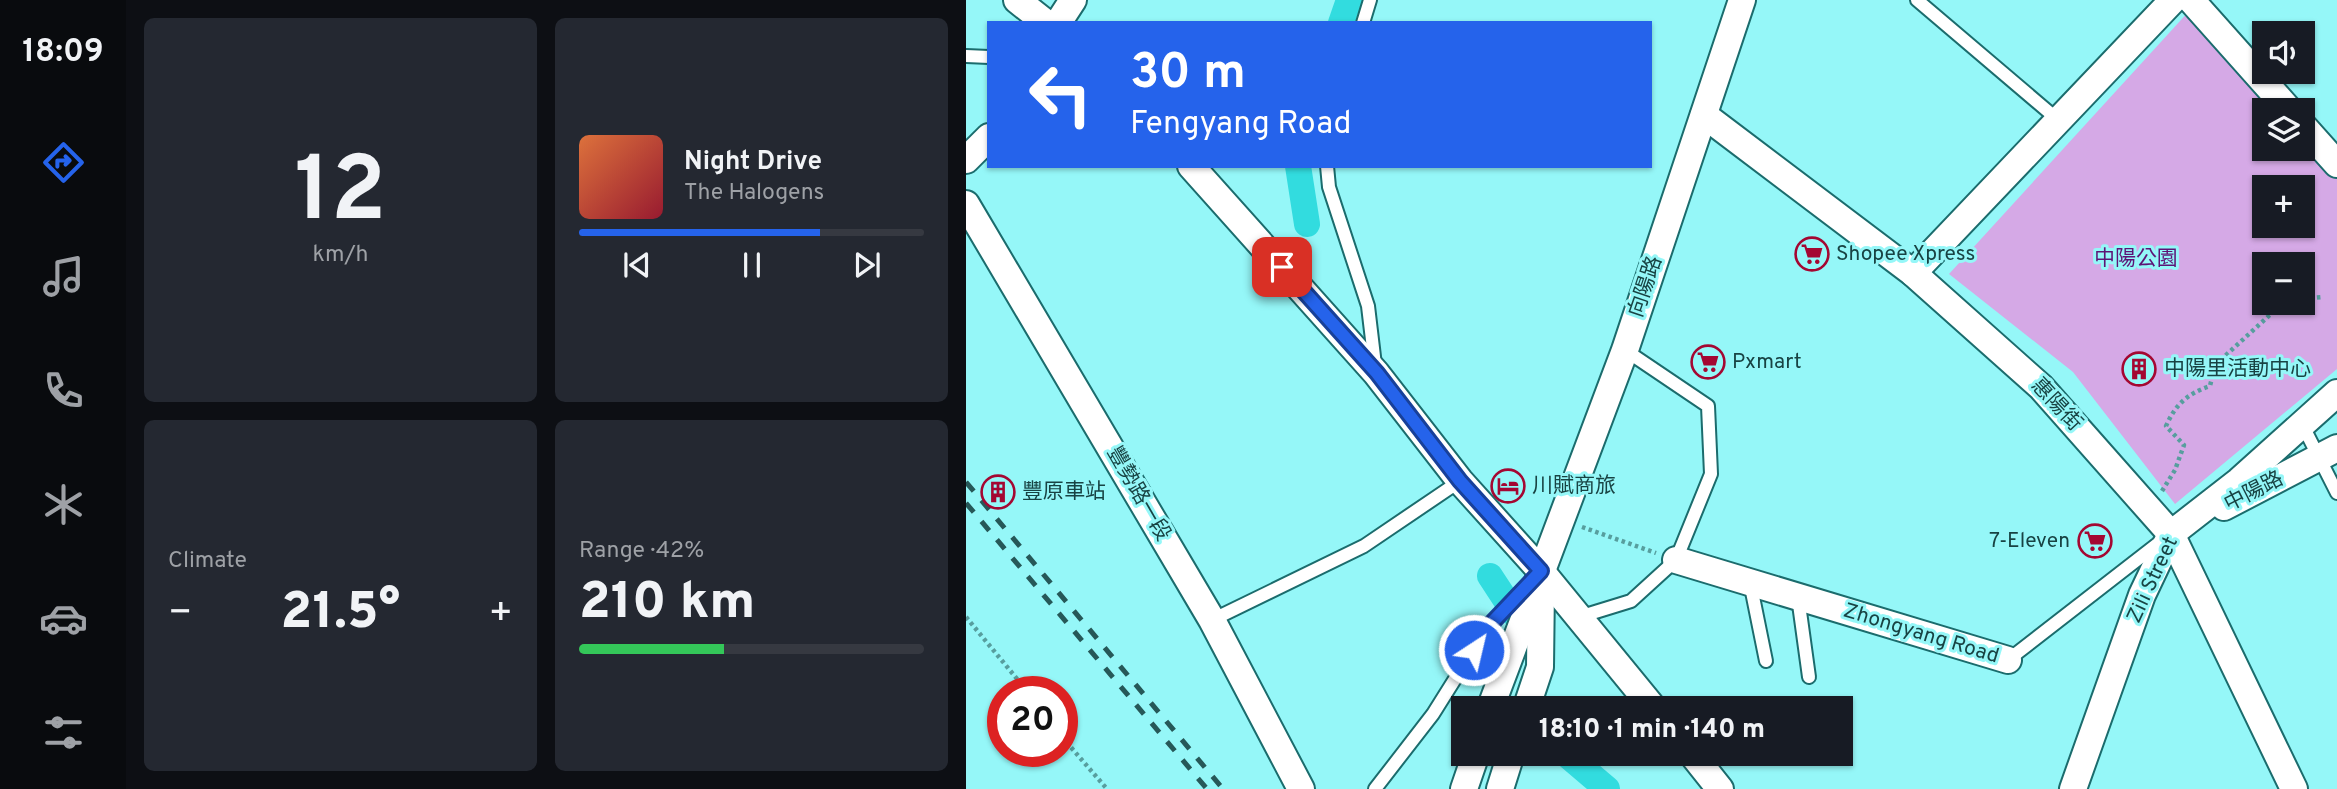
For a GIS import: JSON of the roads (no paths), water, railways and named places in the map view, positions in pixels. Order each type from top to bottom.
[{"type":"street","points":[[1017,0],[1043,21]]},
{"type":"street","points":[[1059,21],[1073,0]]},
{"type":"street","points":[[1073,0],[1077,21]]},
{"type":"street","name":"向陽路","points":[[1494,696],[1625,350],[1742,0]]},
{"type":"street","points":[[1913,273],[2173,0]]},
{"type":"street","points":[[2191,0],[2278,98]]},
{"type":"street","name":"惠陽街","points":[[1704,115],[1913,273],[2041,387],[2171,534],[2294,789]]},
{"type":"street","points":[[966,160],[987,139]]},
{"type":"street","points":[[2315,139],[2337,164]]},
{"type":"street","points":[[1193,168],[1377,373],[1460,481],[1541,571],[1643,696]]},
{"type":"street","name":"豐勢路一段","points":[[966,204],[1212,620],[1301,789]]},
{"type":"street","name":"Zili Street","points":[[2073,789],[2142,595],[2171,534],[2239,481],[2337,393]]},
{"type":"street","name":"中陽路","points":[[2171,534],[2328,453]]},
{"type":"street","name":"Zhongyang Road","points":[[1676,560],[2008,660]]},
{"type":"street","points":[[1530,696],[1540,667],[1541,571]]},
{"type":"street","points":[[1464,789],[1472,766]]},
{"type":"street","points":[[1500,789],[1507,766]]},
{"type":"street","points":[[1702,766],[1720,789]]},
{"type":"lane","points":[[1364,21],[1370,0]]},
{"type":"lane","points":[[1917,0],[2057,119]]},
{"type":"lane","points":[[966,57],[987,57]]},
{"type":"lane","points":[[1327,168],[1329,187],[1368,306],[1377,373]]},
{"type":"lane","points":[[1579,617],[1631,601],[1676,560],[1711,474],[1708,405],[1625,350]]},
{"type":"lane","points":[[2302,424],[2328,453],[2337,493]]},
{"type":"lane","points":[[1212,620],[1364,546],[1460,481]]},
{"type":"lane","name":"Zhongyang Road","points":[[2008,660],[2171,534]]},
{"type":"lane","points":[[1375,789],[1433,714],[1487,628],[1541,571]]},
{"type":"lane","points":[[1750,582],[1766,661]]},
{"type":"lane","points":[[1798,597],[1810,677]]},
{"type":"waterway","points":[[1342,21],[1349,0]]},
{"type":"waterway","points":[[1298,168],[1307,224]]},
{"type":"waterway","points":[[1490,576],[1524,628]]},
{"type":"waterway","points":[[1580,766],[1607,789]]},
{"type":"railway","points":[[966,482],[1223,789]]},
{"type":"railway","points":[[966,503],[1207,789]]},
{"type":"place","name":"Shopee Xpress","points":[[1812,254]]},
{"type":"place","name":"Pxmart","points":[[1708,362]]},
{"type":"place","name":"中陽里活動中心","points":[[2139,369]]},
{"type":"place","name":"川賦商旅","points":[[1508,486]]},
{"type":"place","name":"豐原車站","points":[[998,492]]},
{"type":"place","name":"7-Eleven","points":[[2095,541]]},
{"type":"park label","name":"中陽公園","points":[[2136,259]]}]
